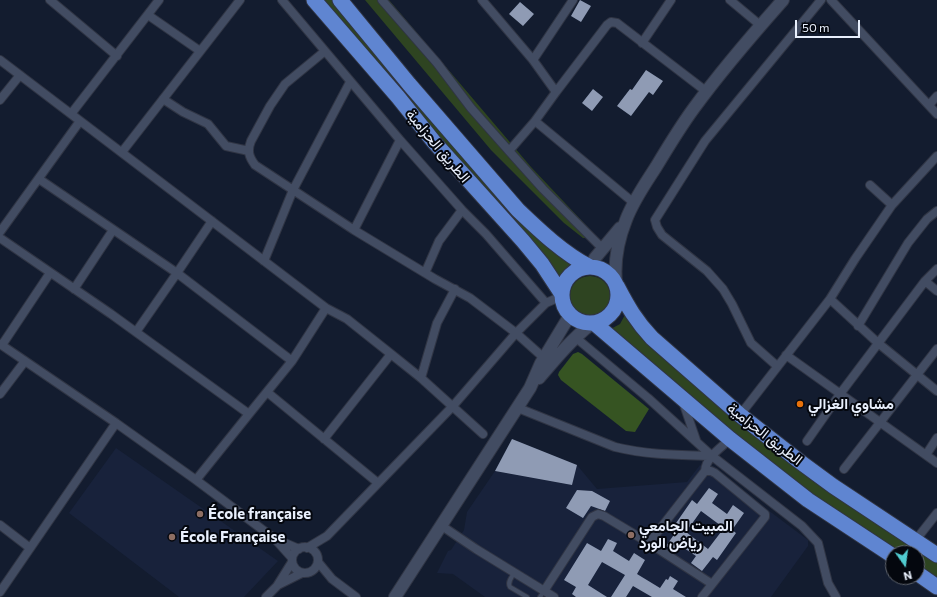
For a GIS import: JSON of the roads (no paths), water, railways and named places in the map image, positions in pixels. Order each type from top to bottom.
[{"type":"highway","name":"الطريق الحزامية","points":[[314,0],[398,97],[434,142],[542,264],[562,295],[562,302],[570,316],[576,320],[592,324],[730,439],[808,500],[885,551]]},
{"type":"highway","name":"الطريق الحزامية","points":[[340,0],[414,90],[518,210],[568,254],[591,267],[598,268],[608,274],[616,284],[630,312],[640,326],[652,338],[740,415],[833,486],[937,555]]},
{"type":"highway","points":[[562,295],[563,285],[574,272],[581,268],[591,267]]},
{"type":"highway","points":[[592,324],[605,319],[614,310],[618,298],[616,284]]},
{"type":"highway","points":[[925,579],[937,587]]},
{"type":"main road","points":[[616,284],[614,270],[618,247],[626,220],[634,203],[667,148],[694,108],[760,25],[783,0]]},
{"type":"main road","points":[[591,267],[595,258],[626,220]]},
{"type":"main road","points":[[396,597],[518,408],[530,388],[544,358],[570,316]]},
{"type":"main road","points":[[530,388],[574,337],[592,324]]},
{"type":"street","points":[[50,0],[117,56]]},
{"type":"street","points":[[71,114],[159,0]]},
{"type":"street","points":[[122,152],[240,0]]},
{"type":"street","points":[[282,0],[400,140],[546,303]]},
{"type":"street","points":[[382,0],[437,63],[471,108],[509,151],[543,189],[603,249]]},
{"type":"street","points":[[482,0],[532,60],[556,92]]},
{"type":"street","points":[[532,60],[573,0]]},
{"type":"street","points":[[642,43],[671,0]]},
{"type":"street","points":[[730,0],[760,25]]},
{"type":"street","points":[[777,366],[751,343],[723,289],[707,271],[662,235],[655,220],[706,141],[821,0]]},
{"type":"street","points":[[831,0],[937,114]]},
{"type":"street","points":[[148,15],[200,51]]},
{"type":"street","points":[[509,151],[535,121],[609,23],[617,23],[707,92]]},
{"type":"street","points":[[325,51],[294,76],[276,96],[251,141],[249,151],[250,158],[255,165],[354,230],[425,273],[455,289],[486,309],[544,358]]},
{"type":"street","points":[[0,60],[326,308],[347,319],[421,378],[483,434]]},
{"type":"street","points":[[0,100],[20,75]]},
{"type":"street","points":[[264,260],[293,190],[350,82]]},
{"type":"street","points":[[929,105],[937,96]]},
{"type":"street","points":[[163,99],[183,112],[208,124],[226,146],[249,151]]},
{"type":"street","points":[[0,232],[80,121]]},
{"type":"street","points":[[535,121],[634,203]]},
{"type":"street","points":[[354,230],[400,140]]},
{"type":"street","points":[[740,415],[830,299],[892,205],[937,156]]},
{"type":"street","points":[[39,179],[177,273],[292,361]]},
{"type":"street","points":[[870,185],[892,205]]},
{"type":"street","points":[[425,273],[439,241],[462,210]]},
{"type":"street","points":[[858,326],[908,243],[927,219],[937,211]]},
{"type":"street","points":[[136,332],[212,221]]},
{"type":"street","points":[[74,289],[113,230]]},
{"type":"street","points":[[0,238],[136,332],[249,414]]},
{"type":"street","points":[[807,441],[840,394],[925,281],[937,269]]},
{"type":"street","points":[[50,273],[1,344],[116,423],[275,539],[299,549],[307,548],[327,536],[452,406],[516,333],[546,303],[562,295]]},
{"type":"street","points":[[925,281],[937,291]]},
{"type":"street","points":[[421,378],[437,323],[455,289]]},
{"type":"street","points":[[830,299],[878,344],[937,391]]},
{"type":"street","points":[[196,480],[292,361],[326,308]]},
{"type":"street","points":[[574,337],[648,398],[712,456],[802,526],[818,543],[828,583],[836,597]]},
{"type":"street","points":[[844,470],[937,349]]},
{"type":"street","points":[[324,439],[391,354]]},
{"type":"street","points":[[786,355],[937,463]]},
{"type":"street","points":[[0,394],[25,361]]},
{"type":"street","points":[[267,392],[378,483]]},
{"type":"street","points":[[681,398],[696,440]]},
{"type":"street","points":[[518,408],[615,447],[652,454],[712,456]]},
{"type":"street","points":[[0,592],[116,423]]},
{"type":"street","points":[[926,455],[937,438]]},
{"type":"street","points":[[649,543],[705,471],[706,466],[712,456],[730,439]]},
{"type":"street","points":[[702,597],[765,517],[765,514],[715,473],[705,471]]},
{"type":"street","points":[[915,541],[937,513]]},
{"type":"street","points":[[542,594],[592,516],[598,514],[604,516],[649,543],[712,584]]},
{"type":"street","points":[[0,525],[30,548]]},
{"type":"street","points":[[442,526],[514,573],[542,594],[554,597]]},
{"type":"street","points":[[277,586],[307,573],[317,566],[318,558],[327,536]]},
{"type":"street","points":[[275,539],[292,560],[295,569],[332,579]]},
{"type":"street","points":[[307,548],[315,552],[332,579],[356,597]]},
{"type":"street","points":[[266,597],[277,586],[292,560],[293,554],[299,549]]},
{"type":"lane","points":[[514,573],[509,582],[510,587],[527,597]]},
{"type":"place","name":"مشاوي الغزالي","points":[[800,404]]},
{"type":"place","name":"École française","points":[[200,514]]},
{"type":"place","name":"المبيت الجامعي رياض الورد","points":[[631,535]]},
{"type":"place","name":"École Française","points":[[172,537]]}]
